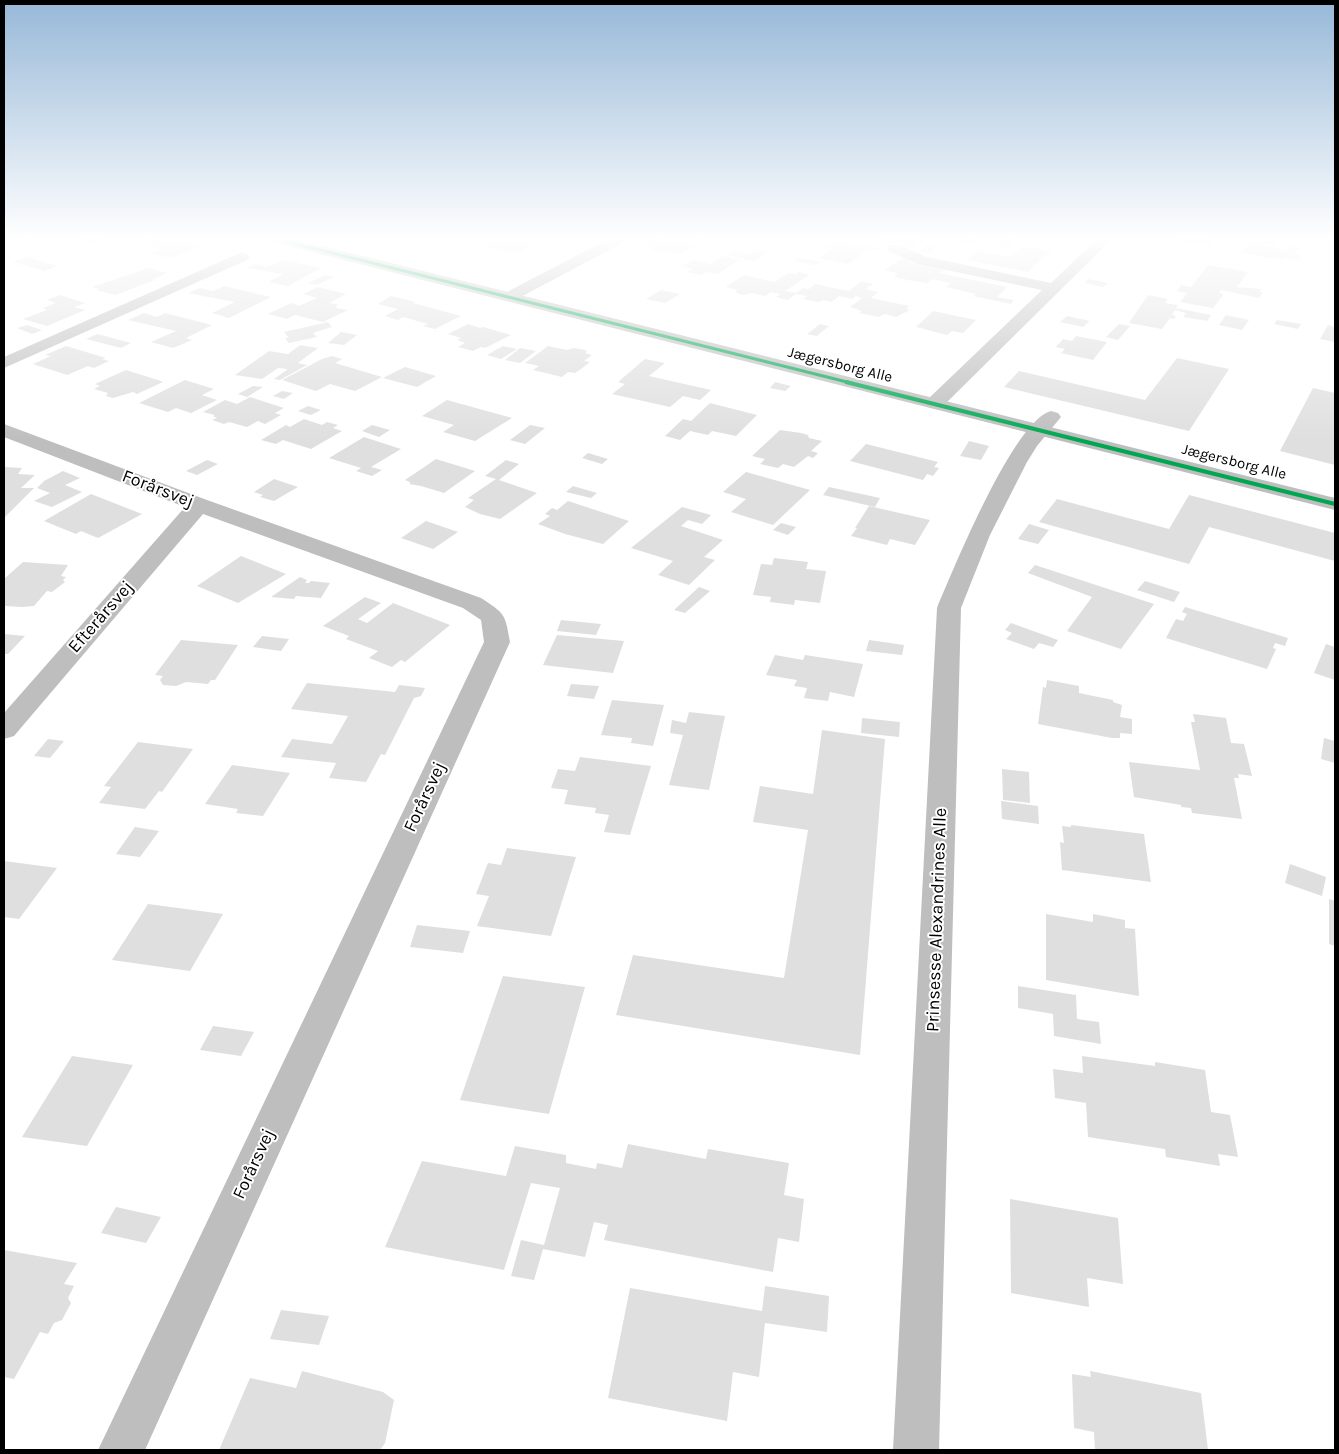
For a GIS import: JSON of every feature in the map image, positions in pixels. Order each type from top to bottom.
[{"type":"street","points":[[4,363],[134,305]]},
{"type":"street","name":"Jægersborg Alle","points":[[543,305],[941,397]]},
{"type":"street","name":"Jægersborg Alle","points":[[590,305],[1045,423],[1335,504]]},
{"type":"street","points":[[941,397],[1037,305]]},
{"type":"street","name":"Jægersborg Alle","points":[[1045,423],[1308,480]]},
{"type":"street","name":"Prinsesse Alexandrines Alle","points":[[916,1450],[949,608],[979,535],[1028,443],[1045,423]]},
{"type":"street","name":"Forårsvej","points":[[4,430],[199,505],[472,604],[493,617],[497,642],[121,1450]]},
{"type":"street","name":"Efterårsvej","points":[[4,730],[199,505]]},
{"type":"building","points":[[51,305],[80,305],[74,307],[85,310],[47,326],[23,319],[47,310],[43,308]]},
{"type":"building","points":[[229,305],[255,305],[229,318],[212,313]]},
{"type":"building","points":[[287,305],[337,305],[336,308],[348,310],[323,322],[295,315],[287,319],[268,314]]},
{"type":"building","points":[[381,305],[420,305],[461,316],[435,329],[423,326],[428,324],[403,317],[398,320],[385,316],[398,309]]},
{"type":"building","points":[[853,305],[904,305],[909,306],[906,309],[910,310],[896,317],[885,314],[879,317],[859,313],[862,311],[850,307]]},
{"type":"building","points":[[1141,305],[1177,305],[1176,308],[1211,315],[1207,321],[1183,317],[1186,313],[1175,310],[1172,315],[1176,316],[1174,319],[1170,318],[1162,329],[1129,323]]},
{"type":"building","points":[[1196,305],[1215,305],[1213,308]]},
{"type":"building","points":[[933,311],[976,320],[963,333],[952,331],[947,335],[916,327]]},
{"type":"building","points":[[144,313],[157,317],[165,313],[212,325],[186,338],[192,340],[173,348],[151,342],[176,331],[128,320]]},
{"type":"building","points":[[1226,315],[1249,320],[1242,330],[1219,325]]},
{"type":"building","points":[[1067,316],[1090,321],[1083,327],[1060,322]]},
{"type":"building","points":[[1277,320],[1301,324],[1298,329],[1274,324]]},
{"type":"building","points":[[328,322],[332,327],[313,333],[317,337],[289,343],[285,338],[289,338],[284,332]]},
{"type":"building","points":[[468,324],[511,335],[485,348],[481,347],[473,351],[458,347],[465,343],[457,340],[461,338],[448,334]]},
{"type":"building","points":[[820,324],[829,326],[817,336],[807,334]]},
{"type":"building","points":[[1119,324],[1130,326],[1118,340],[1106,337]]},
{"type":"building","points":[[27,325],[42,330],[32,334],[17,328]]},
{"type":"building","points":[[1328,325],[1335,327],[1335,342],[1320,339]]},
{"type":"building","points":[[341,332],[357,335],[344,345],[328,343]]},
{"type":"building","points":[[97,334],[131,343],[121,348],[86,339]]},
{"type":"building","points":[[1076,336],[1107,342],[1093,360],[1061,353],[1065,349],[1056,347],[1063,339],[1072,341]]},
{"type":"building","points":[[300,345],[318,348],[298,363],[307,365],[280,380],[274,379],[288,369],[278,368],[262,379],[235,375],[269,351],[288,354]]},
{"type":"building","points":[[66,346],[106,358],[102,359],[109,361],[94,368],[88,366],[67,375],[33,364],[51,356],[45,355]]},
{"type":"building","points":[[503,346],[517,349],[501,359],[487,355]]},
{"type":"building","points":[[548,346],[567,350],[574,348],[585,350],[587,352],[585,353],[592,355],[584,361],[590,362],[575,373],[568,372],[562,377],[533,370],[539,366],[525,363]]},
{"type":"building","points":[[520,348],[536,351],[520,363],[505,360]]},
{"type":"building","points":[[332,356],[342,359],[335,363],[382,377],[355,391],[330,384],[316,391],[282,380],[322,359]]},
{"type":"building","points":[[1177,358],[1229,369],[1189,431],[1004,387],[1019,371],[1145,400]]},
{"type":"building","points":[[645,359],[665,363],[649,376],[711,390],[700,400],[683,396],[670,407],[612,394],[625,384],[618,382]]},
{"type":"building","points":[[405,367],[436,376],[417,387],[383,378]]},
{"type":"building","points":[[126,370],[163,382],[137,394],[133,392],[113,398],[106,396],[108,393],[94,389],[100,386],[95,384]]},
{"type":"building","points":[[185,380],[214,389],[202,395],[217,400],[191,413],[176,408],[168,412],[139,403]]},
{"type":"building","points":[[775,382],[791,386],[785,391],[770,388]]},
{"type":"building","points":[[253,386],[263,387],[247,397],[238,394]]},
{"type":"building","points":[[1313,388],[1335,393],[1335,465],[1280,451]]},
{"type":"building","points":[[282,391],[293,393],[284,399],[273,396]]},
{"type":"building","points":[[250,397],[284,408],[275,413],[281,415],[265,424],[258,421],[247,427],[229,422],[224,424],[212,420],[217,418],[213,416],[215,415],[203,412],[225,400],[237,404]]},
{"type":"building","points":[[447,400],[512,418],[475,441],[443,432],[454,425],[422,416]]},
{"type":"building","points":[[710,403],[757,415],[736,436],[712,431],[708,435],[690,431],[680,440],[665,436],[683,419],[691,421]]},
{"type":"building","points":[[308,406],[321,410],[311,415],[298,411]]},
{"type":"building","points":[[304,419],[322,425],[327,422],[338,425],[333,428],[342,431],[311,449],[283,440],[276,444],[261,440],[286,425],[290,427]]},
{"type":"building","points":[[372,425],[390,430],[379,437],[362,431]]},
{"type":"building","points":[[530,425],[545,428],[525,444],[510,440]]},
{"type":"building","points":[[780,430],[801,433],[808,435],[809,438],[822,441],[811,451],[818,453],[813,458],[808,456],[794,467],[783,464],[778,468],[760,464],[765,459],[752,456]]},
{"type":"building","points":[[364,437],[401,449],[371,467],[382,470],[372,476],[356,471],[361,468],[329,458]]},
{"type":"building","points":[[969,441],[989,446],[981,460],[960,456]]},
{"type":"building","points":[[866,444],[938,462],[934,467],[939,468],[933,476],[927,474],[923,480],[850,461]]},
{"type":"building","points":[[588,453],[608,459],[602,464],[582,458]]},
{"type":"building","points":[[436,459],[475,471],[444,493],[410,484],[410,482],[405,480]]},
{"type":"building","points":[[207,460],[218,464],[197,475],[186,471]]},
{"type":"building","points":[[506,460],[519,464],[499,480],[537,493],[500,519],[480,514],[465,507],[474,500],[468,498],[496,479],[485,476]]},
{"type":"building","points":[[4,467],[22,468],[18,474],[35,475],[21,488],[34,488],[4,518]]},
{"type":"building","points":[[63,471],[80,478],[65,485],[82,492],[52,507],[34,501],[50,493],[37,488],[44,481]]},
{"type":"building","points":[[746,472],[810,490],[773,525],[731,512],[746,499],[723,492]]},
{"type":"building","points":[[274,479],[298,487],[274,501],[260,497],[263,495],[254,492]]},
{"type":"building","points":[[573,486],[597,493],[591,498],[566,492]]},
{"type":"building","points":[[829,487],[880,498],[875,507],[823,495]]},
{"type":"building","points":[[91,494],[142,514],[98,538],[81,531],[76,534],[44,521]]},
{"type":"building","points":[[1189,495],[1335,533],[1335,561],[1209,527],[1189,564],[1039,522],[1057,499],[1169,529]]},
{"type":"building","points":[[568,501],[629,521],[603,544],[565,534],[538,524],[550,516],[545,514],[552,508],[557,510]]},
{"type":"building","points":[[869,506],[930,520],[915,545],[890,539],[887,545],[851,536]]},
{"type":"building","points":[[682,507],[711,515],[702,524],[688,520],[681,526],[723,540],[704,557],[715,560],[689,585],[658,575],[673,561],[631,548]]},
{"type":"building","points":[[426,521],[458,532],[433,549],[401,538]]},
{"type":"building","points":[[781,523],[796,527],[788,535],[773,530]]},
{"type":"building","points":[[1029,524],[1049,530],[1038,544],[1018,539]]},
{"type":"building","points":[[241,556],[286,574],[238,603],[197,586]]},
{"type":"building","points":[[774,558],[808,562],[806,569],[826,571],[820,603],[795,600],[794,605],[770,602],[771,597],[753,595],[761,564],[772,565]]},
{"type":"building","points":[[23,562],[68,565],[61,576],[66,577],[63,580],[65,582],[52,592],[47,591],[34,606],[5,606],[4,579]]},
{"type":"building","points":[[1035,565],[1154,604],[1121,649],[1067,631],[1092,597],[1028,573]]},
{"type":"building","points":[[300,577],[307,580],[305,583],[311,581],[330,583],[321,598],[296,596],[294,599],[271,597]]},
{"type":"building","points":[[1145,581],[1180,592],[1174,602],[1137,590]]},
{"type":"building","points":[[699,587],[710,591],[685,613],[674,610]]},
{"type":"building","points":[[365,597],[381,603],[358,619],[367,623],[393,603],[450,625],[405,662],[401,660],[392,667],[369,658],[378,651],[346,639],[349,636],[323,626]]},
{"type":"building","points":[[1185,607],[1288,638],[1285,646],[1275,643],[1273,648],[1276,649],[1267,669],[1166,638],[1176,619],[1183,621],[1187,614],[1182,612]]},
{"type":"building","points":[[561,620],[601,624],[596,635],[557,631]]},
{"type":"building","points":[[1011,623],[1058,640],[1053,647],[1039,643],[1034,649],[1006,639],[1012,633],[1005,630]]},
{"type":"building","points":[[4,634],[25,636],[8,654],[4,654]]},
{"type":"building","points":[[557,635],[624,641],[613,673],[543,665]]},
{"type":"building","points":[[262,636],[289,639],[281,651],[253,647]]},
{"type":"building","points":[[181,640],[238,645],[215,680],[211,680],[208,684],[186,682],[176,686],[163,685],[160,680],[163,676],[155,675]]},
{"type":"building","points":[[869,640],[904,645],[902,655],[866,651]]},
{"type":"building","points":[[1326,644],[1335,647],[1335,680],[1314,673]]},
{"type":"building","points":[[775,655],[803,660],[805,655],[863,664],[854,697],[830,692],[828,701],[804,698],[807,688],[794,686],[797,680],[766,675]]},
{"type":"building","points":[[1047,680],[1079,686],[1079,693],[1113,700],[1113,702],[1122,705],[1120,717],[1132,719],[1132,734],[1120,733],[1120,738],[1112,738],[1038,724],[1043,687],[1046,688]]},
{"type":"building","points":[[307,683],[395,692],[399,685],[425,688],[421,696],[414,698],[385,755],[381,754],[366,782],[329,778],[336,763],[281,757],[292,739],[332,744],[348,716],[291,709]]},
{"type":"building","points":[[571,684],[599,686],[594,699],[567,696]]},
{"type":"building","points":[[612,700],[664,705],[653,746],[631,743],[632,738],[601,735]]},
{"type":"building","points":[[689,712],[725,716],[709,790],[669,785],[683,735],[670,733],[672,720],[686,723]]},
{"type":"building","points":[[1193,714],[1226,718],[1231,743],[1244,744],[1252,776],[1238,774],[1239,778],[1234,778],[1242,819],[1192,813],[1191,808],[1181,807],[1181,805],[1134,797],[1129,762],[1200,770],[1191,722],[1195,722]]},
{"type":"building","points":[[862,718],[900,722],[899,737],[861,733]]},
{"type":"building","points":[[822,730],[885,739],[860,1055],[616,1015],[633,955],[784,978],[808,830],[753,822],[760,786],[813,794]]},
{"type":"building","points":[[1324,738],[1335,741],[1335,763],[1321,759]]},
{"type":"building","points":[[48,739],[64,741],[50,758],[34,756]]},
{"type":"building","points":[[138,742],[193,749],[162,792],[159,791],[145,809],[99,803],[111,787],[104,786]]},
{"type":"building","points":[[580,757],[651,766],[630,835],[604,832],[609,815],[595,813],[596,808],[564,804],[568,790],[551,788],[558,769],[575,771]]},
{"type":"building","points":[[232,765],[290,773],[263,816],[236,813],[238,809],[205,804]]},
{"type":"building","points":[[1002,769],[1029,772],[1030,803],[1003,800]]},
{"type":"building","points":[[1001,801],[1038,806],[1039,824],[1002,819]]},
{"type":"building","points":[[1071,825],[1144,834],[1151,882],[1062,870],[1060,842],[1064,843],[1062,826],[1071,827]]},
{"type":"building","points":[[135,827],[159,831],[140,857],[116,854]]},
{"type":"building","points":[[507,848],[576,857],[551,936],[477,926],[489,896],[476,894],[488,863],[501,865]]},
{"type":"building","points":[[4,861],[57,868],[19,919],[4,917]]},
{"type":"building","points":[[1290,864],[1326,877],[1322,896],[1285,883]]},
{"type":"building","points":[[1329,899],[1335,901],[1335,946],[1329,944]]},
{"type":"building","points":[[148,904],[223,914],[190,971],[112,960]]},
{"type":"building","points":[[1046,914],[1093,922],[1093,914],[1125,920],[1125,928],[1135,929],[1139,996],[1046,980]]},
{"type":"building","points":[[417,925],[470,931],[463,953],[410,947]]},
{"type":"building","points":[[503,976],[585,987],[549,1114],[460,1100]]},
{"type":"building","points":[[1018,986],[1076,995],[1077,1019],[1099,1022],[1101,1044],[1054,1036],[1053,1014],[1018,1008]]},
{"type":"building","points":[[213,1026],[254,1032],[241,1056],[200,1050]]},
{"type":"building","points":[[72,1056],[133,1065],[87,1146],[22,1137]]},
{"type":"building","points":[[1082,1056],[1155,1066],[1155,1062],[1205,1070],[1211,1112],[1230,1115],[1238,1157],[1218,1154],[1220,1166],[1166,1157],[1165,1149],[1088,1137],[1086,1103],[1055,1098],[1053,1069],[1083,1073]]},
{"type":"building","points":[[628,1144],[706,1159],[708,1149],[789,1163],[784,1195],[804,1199],[799,1242],[778,1238],[773,1272],[604,1240],[608,1225],[594,1222],[585,1257],[543,1249],[534,1280],[511,1276],[521,1240],[544,1245],[560,1188],[531,1183],[504,1270],[385,1247],[422,1161],[506,1176],[515,1146],[566,1155],[566,1163],[596,1169],[597,1163],[622,1168]]},
{"type":"building","points":[[1010,1199],[1118,1218],[1123,1284],[1087,1278],[1089,1307],[1011,1293]]},
{"type":"building","points":[[116,1207],[161,1217],[146,1243],[101,1233]]},
{"type":"building","points":[[4,1250],[77,1263],[64,1284],[74,1286],[68,1298],[71,1303],[62,1320],[54,1323],[48,1334],[40,1332],[14,1379],[4,1377]]},
{"type":"building","points":[[765,1286],[829,1296],[827,1332],[765,1323],[759,1377],[733,1372],[727,1421],[608,1398],[630,1288],[762,1311]]},
{"type":"building","points":[[281,1310],[329,1316],[319,1345],[270,1339]]},
{"type":"building","points":[[302,1371],[383,1392],[394,1400],[385,1443],[380,1450],[219,1450],[250,1378],[296,1388]]},
{"type":"building","points":[[1090,1371],[1201,1393],[1208,1450],[1095,1450],[1094,1432],[1074,1428],[1072,1374],[1091,1377]]},
{"type":"transit line","points":[[540,305],[1335,504]]}]
